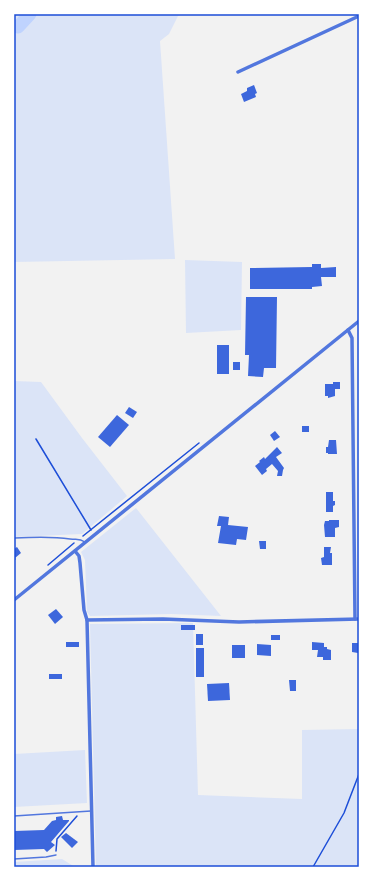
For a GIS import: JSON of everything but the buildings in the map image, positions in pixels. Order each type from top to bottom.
[{"type":"street","points":[[238,72],[359,16]]},
{"type":"street","points":[[14,600],[359,321]]},
{"type":"street","points":[[87,620],[163,619],[239,622],[357,619],[352,338],[348,330]]},
{"type":"street","points":[[75,550],[79,556],[84,610],[87,620],[93,867]]},
{"type":"lane","points":[[14,538],[63,538],[72,540],[80,539],[86,542]]},
{"type":"lane","points":[[14,816],[91,811]]},
{"type":"lane","points":[[14,860],[56,855]]},
{"type":"path","points":[[36,439],[94,535]]},
{"type":"path","points":[[313,867],[344,813],[359,774]]},
{"type":"path","points":[[56,855],[56,839],[81,812]]},
{"type":"shaded area","points":[[14,14],[183,14],[178,16],[169,34],[160,41],[175,259],[14,262]]},
{"type":"shaded area","points":[[185,260],[242,262],[241,330],[186,333]]},
{"type":"shaded area","points":[[14,381],[41,382],[127,496],[82,534],[14,537]]},
{"type":"shaded area","points":[[136,508],[221,616],[171,614],[90,616],[87,612],[85,560],[81,552]]},
{"type":"shaded area","points":[[193,623],[198,795],[302,799],[302,730],[359,729],[359,867],[96,867],[90,624]]},
{"type":"shaded area","points":[[85,750],[87,803],[14,807],[14,754]]},
{"type":"shaded area","points":[[62,859],[75,867],[14,867],[14,862]]},
{"type":"waterway","points":[[14,26],[18,27],[30,14]]}]
